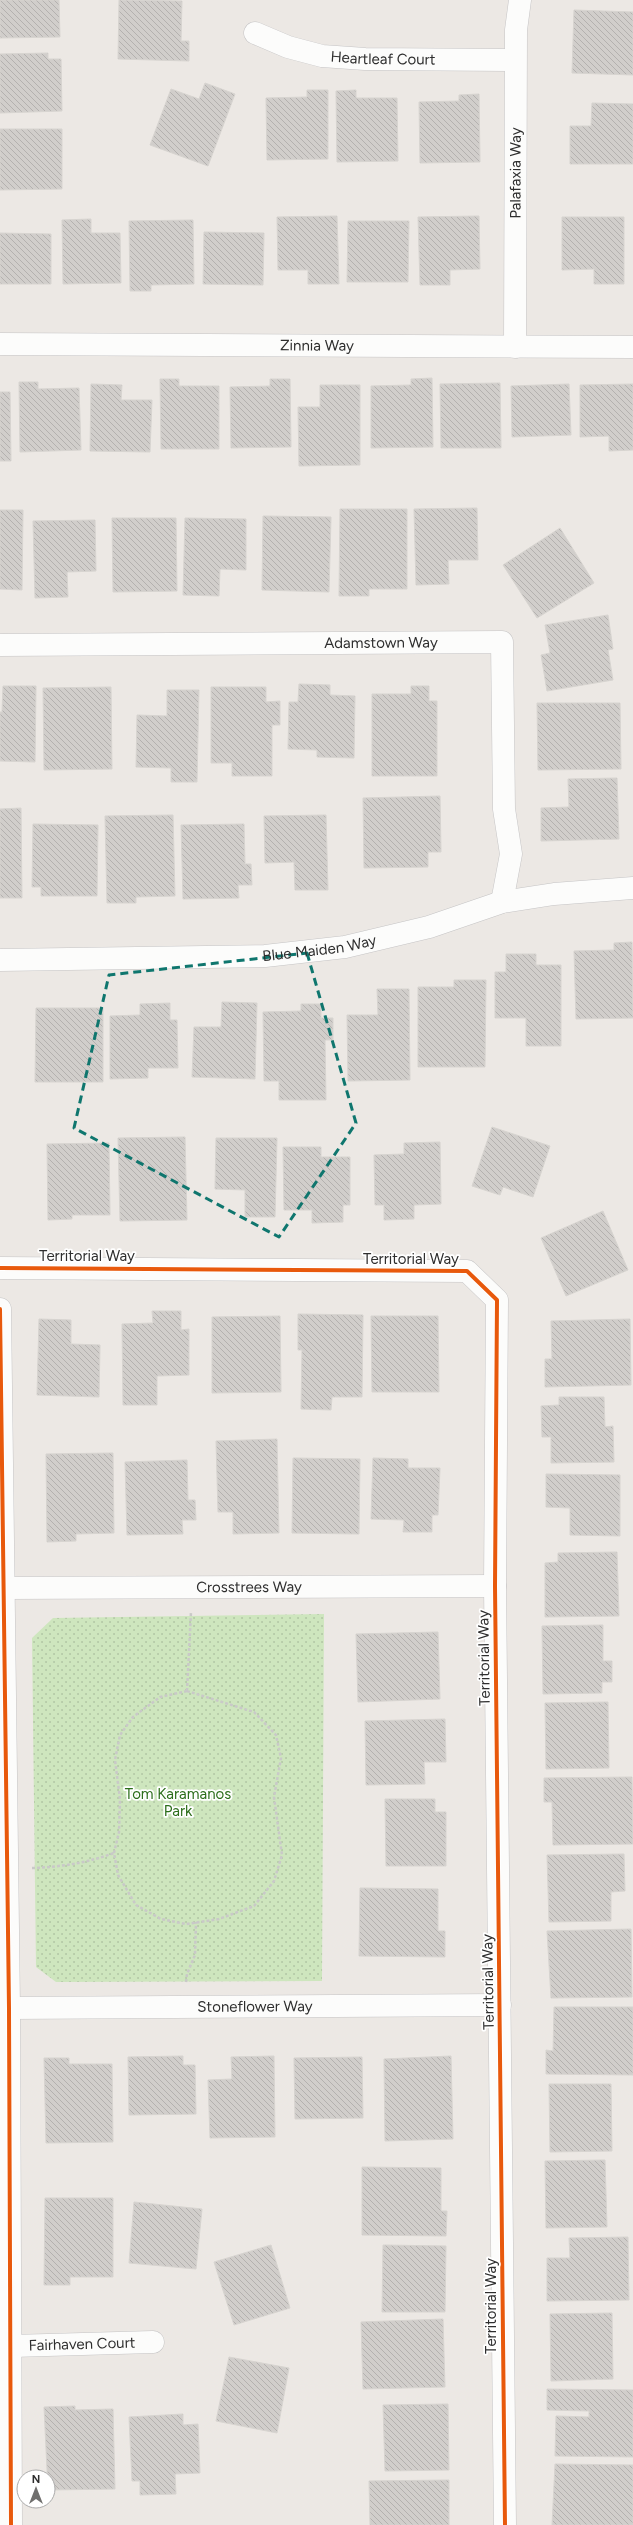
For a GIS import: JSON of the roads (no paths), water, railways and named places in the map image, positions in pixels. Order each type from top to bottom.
[{"type":"street","name":"Palafaxia Way","points":[[515,347],[515,60],[516,30],[520,0]]},
{"type":"street","name":"Heartleaf Court","points":[[255,34],[288,47],[322,56],[365,59],[515,60]]},
{"type":"street","name":"Zinnia Way","points":[[0,344],[633,347]]},
{"type":"street","name":"Adamstown Way","points":[[0,645],[502,642],[504,809],[511,854],[502,902]]},
{"type":"street","name":"Blue Maiden Way","points":[[0,960],[265,956],[345,947],[429,927],[502,902],[554,894],[633,888]]},
{"type":"street","name":"Territorial Way","points":[[0,1268],[467,1271],[497,1300],[495,1586],[505,2525]]},
{"type":"street","points":[[0,1309],[9,2008],[12,2525]]},
{"type":"street","name":"Crosstrees Way","points":[[3,1588],[495,1586]]},
{"type":"street","name":"Stoneflower Way","points":[[9,2008],[500,2005]]},
{"type":"street","name":"Fairhaven Court","points":[[12,2346],[153,2342]]},
{"type":"park label","name":"Tom Karamanos Park","points":[[178,1802]]}]
